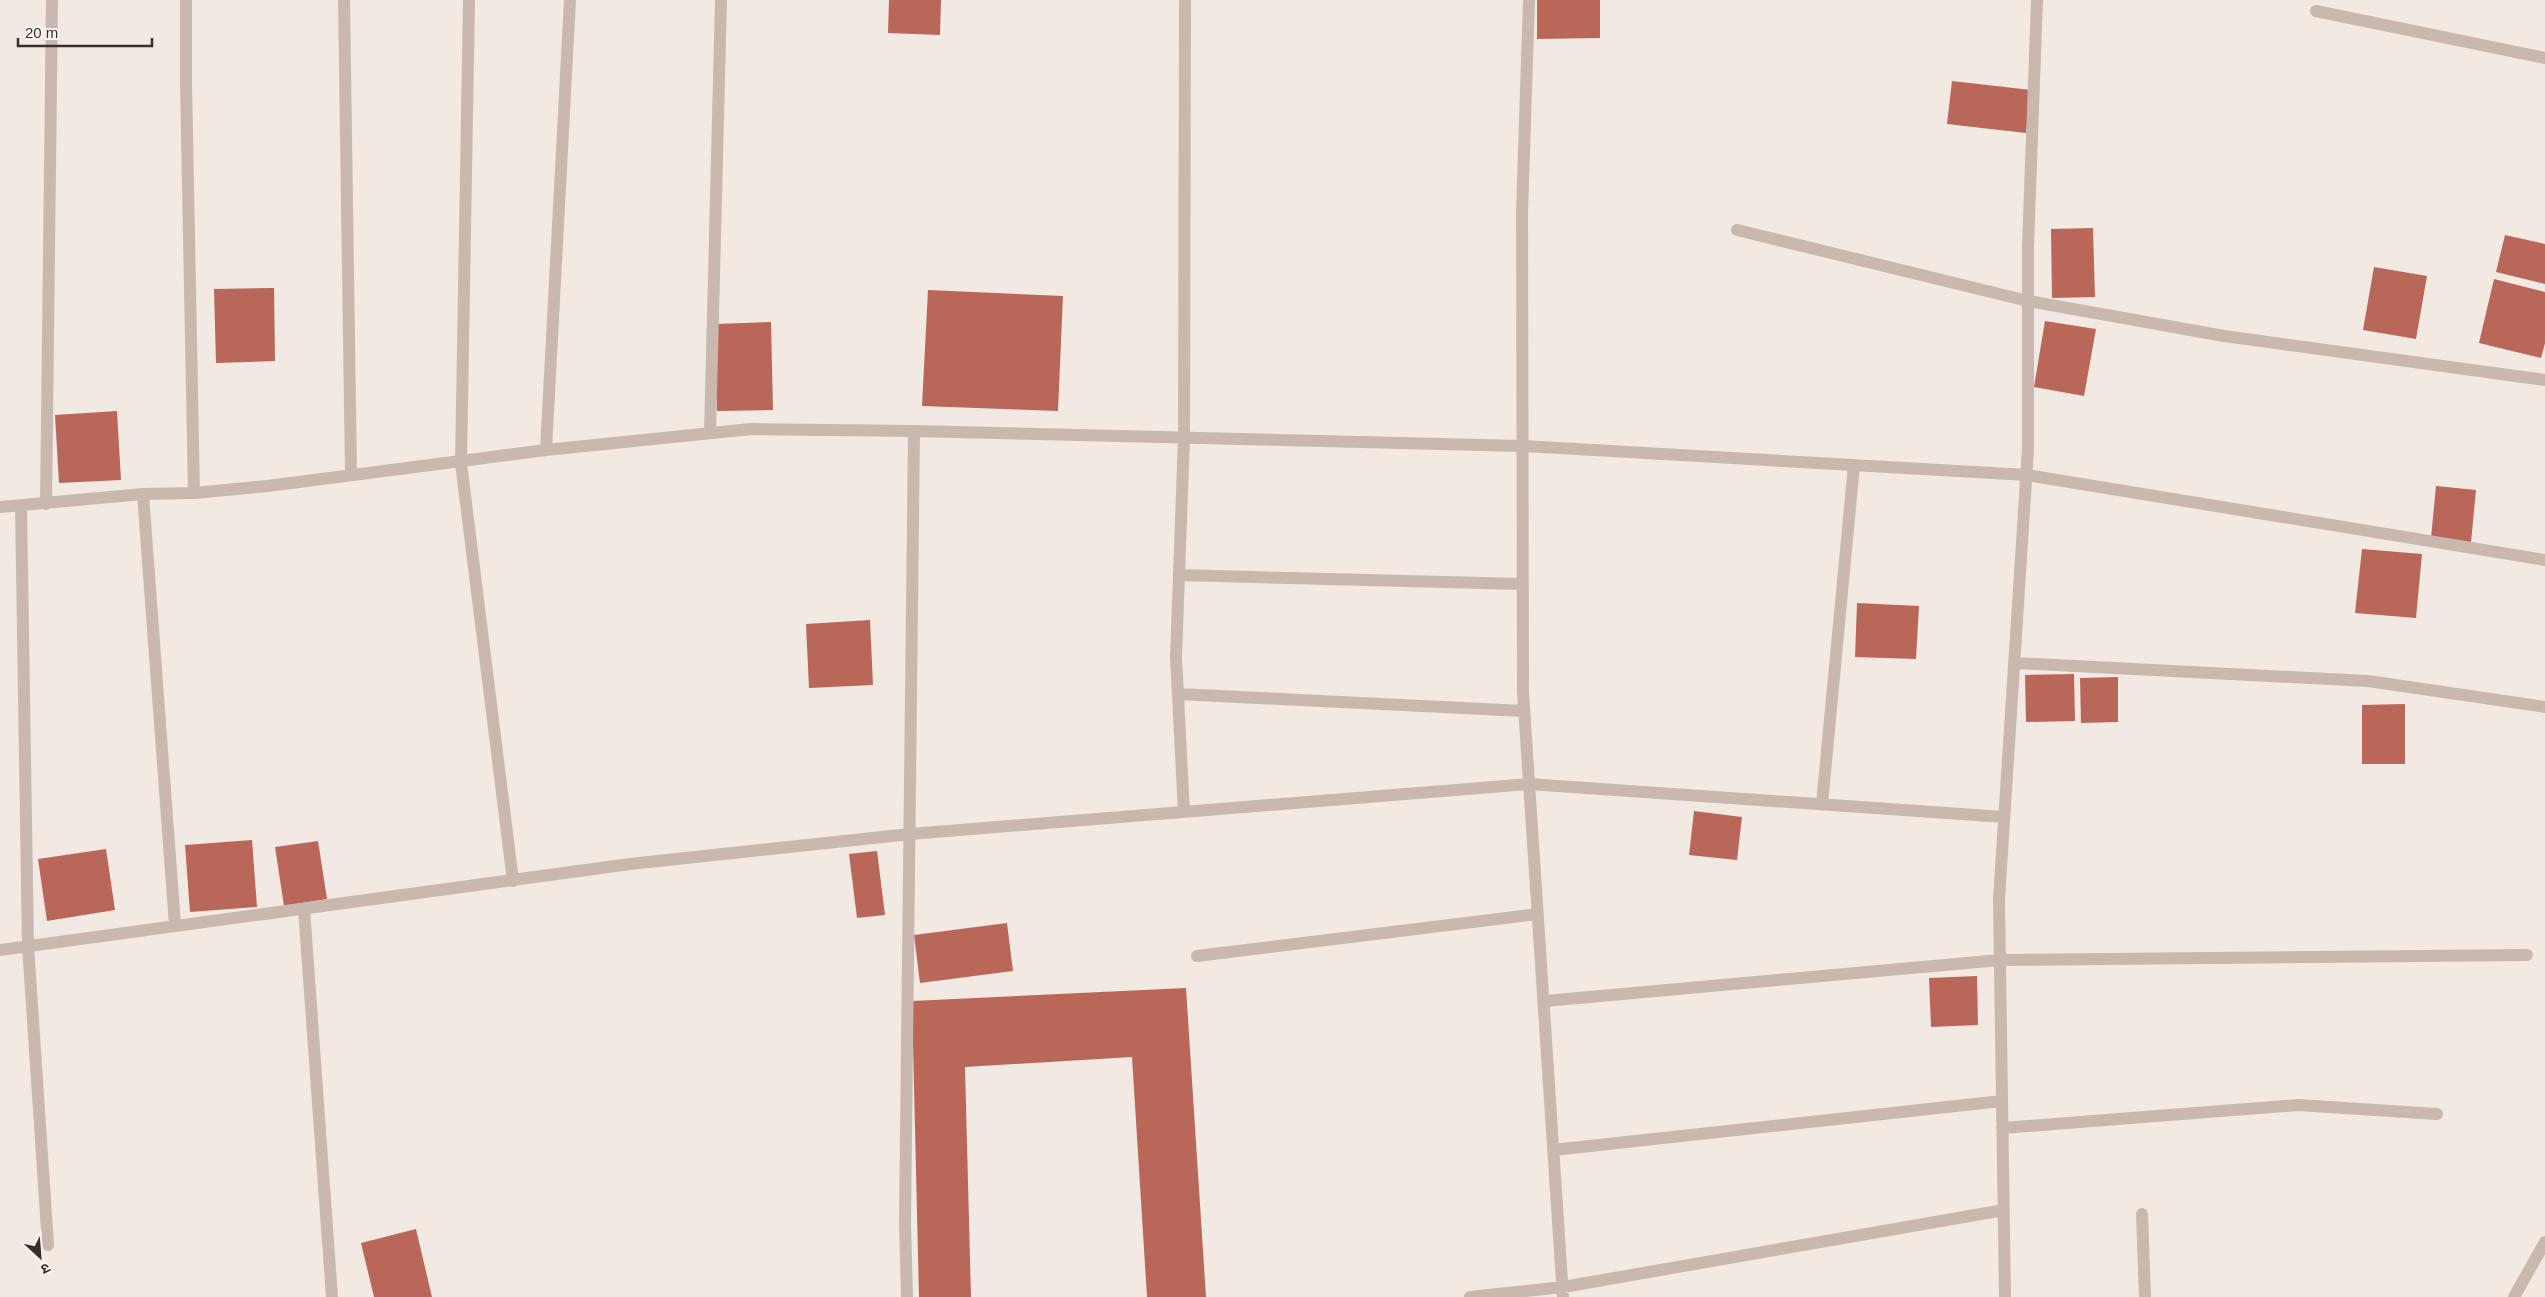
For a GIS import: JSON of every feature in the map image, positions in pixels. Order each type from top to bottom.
[{"type":"street","points":[[46,504],[52,0]]},
{"type":"street","points":[[186,0],[194,493]]},
{"type":"street","points":[[344,0],[351,474]]},
{"type":"street","points":[[469,0],[461,462],[513,881]]},
{"type":"street","points":[[546,450],[570,0]]},
{"type":"street","points":[[710,433],[721,0]]},
{"type":"street","points":[[1184,812],[1176,657],[1184,438],[1185,0]]},
{"type":"street","points":[[1529,0],[1522,212],[1524,711],[1545,1001],[1563,1292]]},
{"type":"street","points":[[2005,1297],[1999,899],[2027,475],[2028,246],[2037,0]]},
{"type":"street","points":[[2316,11],[2545,58]]},
{"type":"street","points":[[1737,230],[2028,301],[2224,336],[2545,380]]},
{"type":"street","points":[[0,508],[143,494],[194,493],[461,462],[546,450],[751,429],[914,431],[1522,446],[2027,475],[2545,560]]},
{"type":"street","points":[[907,1297],[905,1222],[914,431]]},
{"type":"street","points":[[1822,804],[1854,465]]},
{"type":"street","points":[[143,494],[175,925]]},
{"type":"street","points":[[21,506],[28,946],[48,1245]]},
{"type":"street","points":[[1179,575],[1522,584]]},
{"type":"street","points":[[2015,663],[2368,681],[2545,707]]},
{"type":"street","points":[[1178,694],[1524,711]]},
{"type":"street","points":[[0,950],[630,864],[910,834],[1529,784],[2004,817]]},
{"type":"street","points":[[304,909],[332,1297]]},
{"type":"street","points":[[1197,956],[1538,914]]},
{"type":"street","points":[[1545,1001],[2000,960],[2526,956]]},
{"type":"street","points":[[1553,1150],[2002,1101]]},
{"type":"street","points":[[2002,1128],[2298,1105],[2438,1114]]},
{"type":"street","points":[[1470,1297],[1563,1292],[2004,1210]]},
{"type":"street","points":[[2142,1214],[2145,1297]]},
{"type":"street","points":[[2514,1297],[2545,1242]]},
{"type":"building","points":[[889,0],[941,0],[940,35],[888,33]]},
{"type":"building","points":[[1537,0],[1600,0],[1600,38],[1537,39]]},
{"type":"building","points":[[1952,81],[2031,90],[2026,133],[1947,124]]},
{"type":"building","points":[[2093,228],[2095,297],[2052,298],[2051,229]]},
{"type":"building","points":[[2505,235],[2545,244],[2545,284],[2496,272]]},
{"type":"building","points":[[2374,267],[2427,276],[2416,339],[2363,330]]},
{"type":"building","points":[[2494,279],[2545,292],[2545,343],[2541,358],[2479,343]]},
{"type":"building","points":[[274,288],[275,361],[216,363],[214,289]]},
{"type":"building","points":[[928,290],[1063,296],[1058,411],[922,406]]},
{"type":"building","points":[[2045,321],[2096,329],[2084,396],[2034,387]]},
{"type":"building","points":[[771,322],[773,410],[717,411],[715,324]]},
{"type":"building","points":[[117,411],[121,480],[59,483],[55,415]]},
{"type":"building","points":[[2436,486],[2476,490],[2471,542],[2431,538]]},
{"type":"building","points":[[2362,549],[2422,554],[2416,618],[2355,613]]},
{"type":"building","points":[[1857,603],[1919,606],[1916,659],[1855,657]]},
{"type":"building","points":[[870,620],[873,685],[809,688],[806,624]]},
{"type":"building","points":[[2074,674],[2075,721],[2026,722],[2025,675]]},
{"type":"building","points":[[2118,677],[2118,722],[2081,723],[2080,678]]},
{"type":"building","points":[[2405,704],[2405,764],[2362,764],[2362,705]]},
{"type":"building","points":[[1694,811],[1742,817],[1737,860],[1689,855]]},
{"type":"building","points":[[252,840],[257,907],[190,912],[185,845]]},
{"type":"building","points":[[318,841],[327,899],[284,906],[275,847]]},
{"type":"building","points":[[106,849],[115,910],[47,921],[38,859]]},
{"type":"building","points":[[877,851],[885,915],[857,918],[849,854]]},
{"type":"building","points":[[1007,923],[1013,971],[920,983],[914,935]]},
{"type":"building","points":[[1977,976],[1978,1025],[1931,1027],[1929,978]]},
{"type":"building","points":[[1186,988],[1206,1297],[1147,1297],[1132,1057],[965,1067],[971,1297],[919,1297],[912,1001]]},
{"type":"building","points":[[416,1229],[432,1297],[374,1297],[361,1243]]}]
